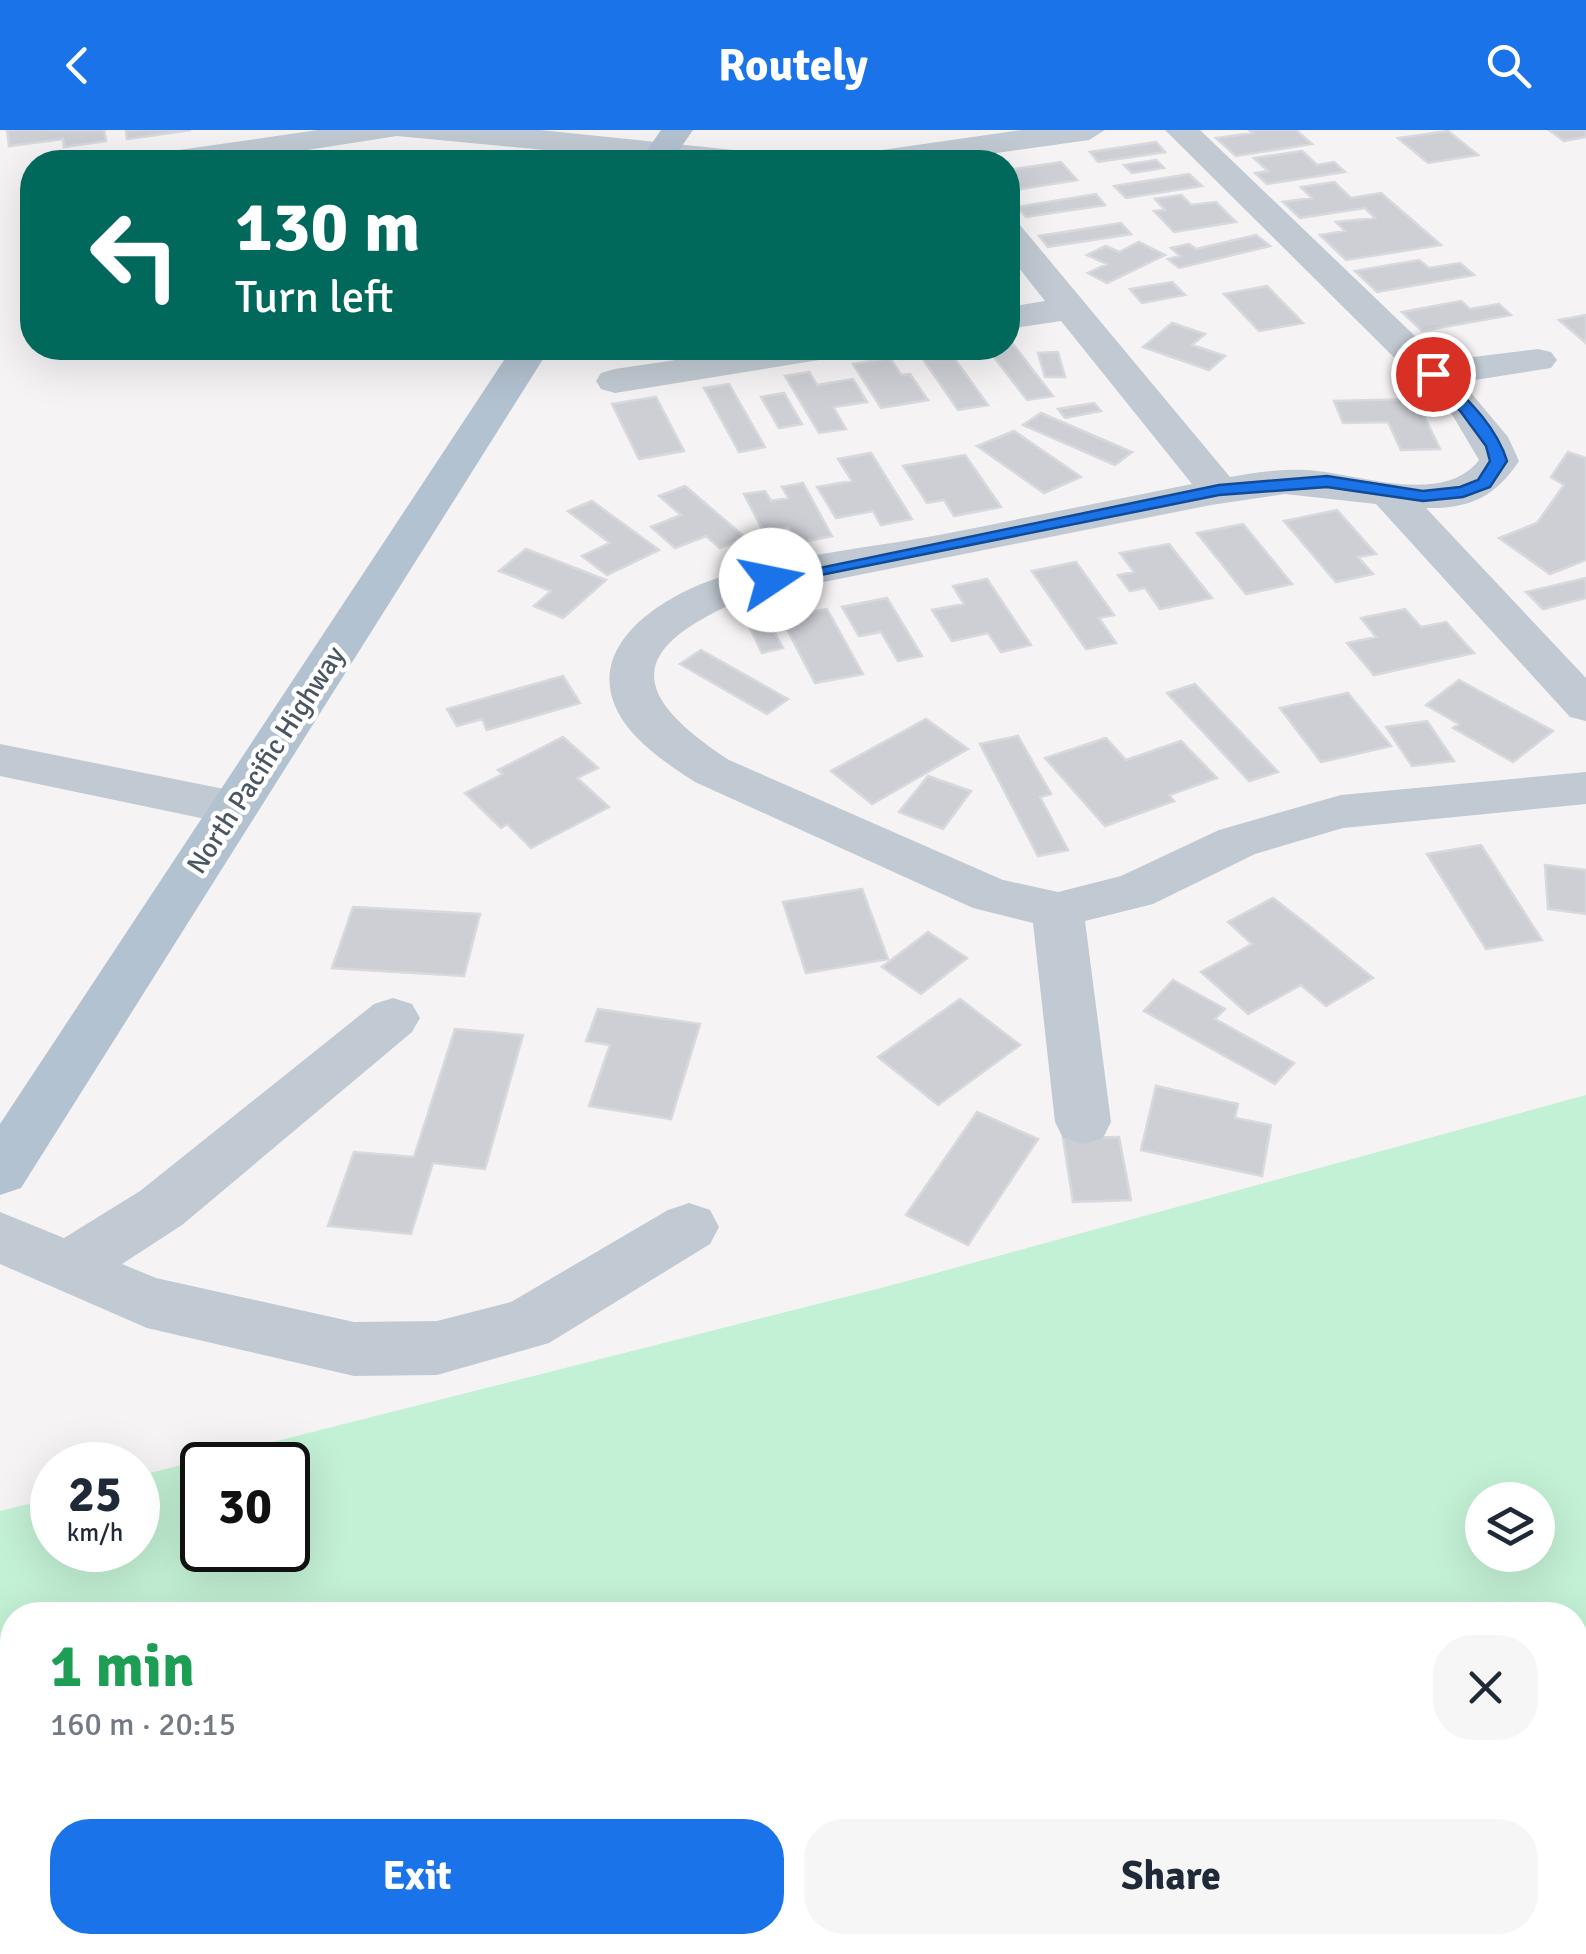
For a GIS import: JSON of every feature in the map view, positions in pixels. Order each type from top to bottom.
[{"type":"main road","name":"North Pacific Highway","points":[[0,1172],[523,360]]},
{"type":"street","points":[[247,150],[384,130]]},
{"type":"street","points":[[409,130],[665,148]]},
{"type":"street","points":[[982,150],[1088,130]]},
{"type":"street","points":[[1181,130],[1467,408],[1494,446],[1498,461],[1484,484],[1463,492],[1388,493],[1327,482],[1219,490],[737,586],[692,601],[664,619],[634,659],[630,681],[634,702],[647,723],[673,749],[712,770],[991,895],[1058,910],[1135,891],[1237,842],[1341,812],[1398,803],[1586,788]]},
{"type":"street","points":[[1020,247],[1219,490]]},
{"type":"street","points":[[1020,316],[1070,308]]},
{"type":"street","points":[[615,381],[749,360]]},
{"type":"street","points":[[1433,374],[1538,360]]},
{"type":"street","points":[[1388,493],[1586,706]]},
{"type":"street","points":[[0,760],[234,808]]},
{"type":"street","points":[[1058,910],[1083,1122]]},
{"type":"street","points":[[68,1267],[161,1208],[393,1018]]},
{"type":"street","points":[[0,1237],[146,1302],[335,1344],[436,1348],[527,1324],[689,1227]]},
{"type":"green space","points":[[1586,1095],[1586,1602],[0,1602],[0,1511],[30,1504],[30,1572],[160,1572],[160,1470],[180,1465],[180,1572],[310,1572],[310,1442],[272,1442],[885,1287]]},
{"type":"building","points":[[7,130],[104,130],[106,141],[64,147],[63,139],[9,146]]},
{"type":"building","points":[[126,130],[191,130],[127,139]]},
{"type":"building","points":[[1249,130],[1296,130],[1312,144],[1236,156],[1216,138],[1252,133]]},
{"type":"building","points":[[1549,130],[1586,130],[1586,137],[1564,141]]},
{"type":"building","points":[[1448,131],[1478,155],[1428,163],[1398,138]]},
{"type":"building","points":[[1156,142],[1165,152],[1098,162],[1090,152]]},
{"type":"building","points":[[1302,151],[1317,165],[1334,162],[1345,172],[1267,184],[1255,173],[1268,171],[1254,158]]},
{"type":"building","points":[[1156,160],[1164,168],[1132,173],[1124,165]]},
{"type":"building","points":[[1061,162],[1077,180],[1020,189],[1020,168]]},
{"type":"building","points":[[1189,174],[1202,186],[1126,198],[1114,186]]},
{"type":"building","points":[[1334,182],[1351,198],[1381,193],[1441,245],[1346,260],[1320,235],[1345,231],[1336,222],[1375,218],[1365,208],[1300,218],[1283,202],[1312,198],[1301,187]]},
{"type":"building","points":[[1096,194],[1105,205],[1026,217],[1020,207]]},
{"type":"building","points":[[1181,195],[1191,205],[1216,202],[1236,222],[1174,232],[1154,211],[1165,210],[1155,199]]},
{"type":"building","points":[[1121,223],[1131,234],[1048,247],[1039,236]]},
{"type":"building","points":[[1256,235],[1270,246],[1179,268],[1168,259],[1180,256],[1171,248],[1189,244],[1196,249]]},
{"type":"building","points":[[1139,242],[1165,255],[1107,283],[1088,273],[1107,264],[1087,255],[1106,246],[1119,252]]},
{"type":"building","points":[[1419,260],[1429,268],[1460,263],[1474,275],[1377,292],[1355,271]]},
{"type":"building","points":[[1172,282],[1185,295],[1142,303],[1130,289]]},
{"type":"building","points":[[1267,286],[1303,323],[1259,331],[1224,294]]},
{"type":"building","points":[[1461,301],[1470,309],[1499,304],[1511,315],[1422,331],[1402,312]]},
{"type":"building","points":[[1586,315],[1586,343],[1559,320]]},
{"type":"building","points":[[1172,323],[1205,334],[1192,345],[1225,356],[1209,370],[1143,347]]},
{"type":"building","points":[[1058,352],[1065,377],[1045,377],[1038,353]]},
{"type":"building","points":[[1020,353],[1053,396],[1027,400],[996,360],[1020,360]]},
{"type":"building","points":[[891,360],[901,375],[910,374],[928,400],[881,408],[853,364]]},
{"type":"building","points":[[924,360],[956,360],[988,405],[958,410]]},
{"type":"building","points":[[809,372],[817,385],[853,379],[867,402],[833,407],[846,429],[819,433],[785,376]]},
{"type":"building","points":[[729,384],[765,447],[739,452],[704,388]]},
{"type":"building","points":[[784,393],[802,424],[779,428],[761,397]]},
{"type":"building","points":[[656,397],[684,451],[639,459],[612,404]]},
{"type":"building","points":[[1416,399],[1440,449],[1401,450],[1388,422],[1343,423],[1334,401]]},
{"type":"building","points":[[1094,403],[1101,411],[1065,418],[1058,409]]},
{"type":"building","points":[[1041,413],[1132,452],[1115,465],[1023,425]]},
{"type":"building","points":[[1014,431],[1081,477],[1044,493],[977,446]]},
{"type":"building","points":[[1568,452],[1586,458],[1586,560],[1550,574],[1499,538],[1537,523],[1564,485],[1551,477]]},
{"type":"building","points":[[871,453],[912,519],[881,525],[873,511],[836,518],[817,487],[852,481],[838,459]]},
{"type":"building","points":[[965,455],[1001,507],[954,516],[944,500],[927,503],[903,466]]},
{"type":"building","points":[[803,483],[832,536],[797,543],[789,527],[763,531],[744,494],[765,491],[771,501],[788,498],[782,487]]},
{"type":"building","points":[[685,486],[746,538],[720,548],[706,536],[675,548],[651,527],[681,515],[659,496]]},
{"type":"building","points":[[592,501],[659,550],[607,575],[582,556],[610,543],[568,511]]},
{"type":"building","points":[[1337,510],[1376,554],[1358,557],[1373,574],[1336,582],[1284,521]]},
{"type":"building","points":[[1243,524],[1292,584],[1246,594],[1197,533]]},
{"type":"building","points":[[1169,544],[1212,598],[1160,609],[1145,588],[1130,591],[1118,575],[1134,572],[1120,553]]},
{"type":"building","points":[[526,549],[606,580],[563,618],[534,606],[551,591],[499,571]]},
{"type":"building","points":[[1076,562],[1114,615],[1099,618],[1116,643],[1086,649],[1032,571]]},
{"type":"building","points":[[1586,578],[1586,598],[1543,609],[1526,592]]},
{"type":"building","points":[[987,579],[1031,645],[1001,652],[988,633],[952,641],[932,610],[964,604],[953,586]]},
{"type":"building","points":[[887,598],[922,656],[898,661],[881,632],[859,636],[842,607]]},
{"type":"building","points":[[827,609],[863,674],[815,683],[781,618]]},
{"type":"building","points":[[1405,609],[1421,627],[1446,622],[1474,653],[1374,675],[1347,643],[1376,637],[1361,618]]},
{"type":"building","points":[[769,622],[783,648],[762,653],[749,626]]},
{"type":"building","points":[[701,650],[788,699],[767,714],[680,664]]},
{"type":"building","points":[[563,676],[580,703],[487,730],[482,719],[457,726],[447,709]]},
{"type":"building","points":[[1459,680],[1553,731],[1513,762],[1453,728],[1459,724],[1426,705]]},
{"type":"building","points":[[1195,684],[1278,772],[1249,781],[1167,693]]},
{"type":"building","points":[[1348,693],[1391,746],[1321,762],[1280,708]]},
{"type":"building","points":[[926,719],[968,749],[872,804],[831,771]]},
{"type":"building","points":[[1427,721],[1454,761],[1412,766],[1386,727]]},
{"type":"building","points":[[1018,736],[1051,794],[1040,797],[1068,850],[1038,856],[980,744]]},
{"type":"building","points":[[563,737],[598,768],[577,778],[609,807],[531,848],[507,824],[501,828],[465,793],[503,774],[498,770]]},
{"type":"building","points":[[1106,738],[1126,760],[1181,741],[1217,778],[1169,795],[1174,801],[1105,826],[1045,758]]},
{"type":"building","points":[[928,776],[971,791],[943,829],[899,812]]},
{"type":"building","points":[[1481,845],[1542,940],[1486,949],[1427,854]]},
{"type":"building","points":[[1545,865],[1586,870],[1586,914],[1548,909]]},
{"type":"building","points":[[862,889],[888,959],[806,973],[783,902]]},
{"type":"building","points":[[1273,898],[1373,978],[1326,1006],[1301,985],[1248,1014],[1201,972],[1252,944],[1228,922]]},
{"type":"building","points":[[353,907],[480,914],[464,976],[332,968]]},
{"type":"building","points":[[928,932],[967,958],[921,994],[882,967]]},
{"type":"building","points":[[1173,980],[1225,1009],[1215,1019],[1294,1063],[1275,1084],[1144,1011]]},
{"type":"building","points":[[960,999],[1020,1045],[938,1105],[878,1057]]},
{"type":"building","points":[[598,1009],[700,1024],[671,1119],[589,1106],[610,1045],[586,1041]]},
{"type":"building","points":[[455,1029],[523,1035],[485,1169],[433,1163],[411,1234],[328,1226],[354,1152],[414,1157]]},
{"type":"building","points":[[1156,1086],[1238,1104],[1235,1118],[1271,1125],[1262,1176],[1141,1150]]},
{"type":"building","points":[[977,1112],[1038,1139],[968,1245],[906,1215]]},
{"type":"building","points":[[1119,1137],[1131,1200],[1073,1202],[1063,1138]]},
{"type":"route","points":[[771,580],[1219,490],[1289,481],[1327,482],[1423,496],[1463,492],[1484,484],[1498,461],[1494,446],[1467,408],[1433,374]]}]
